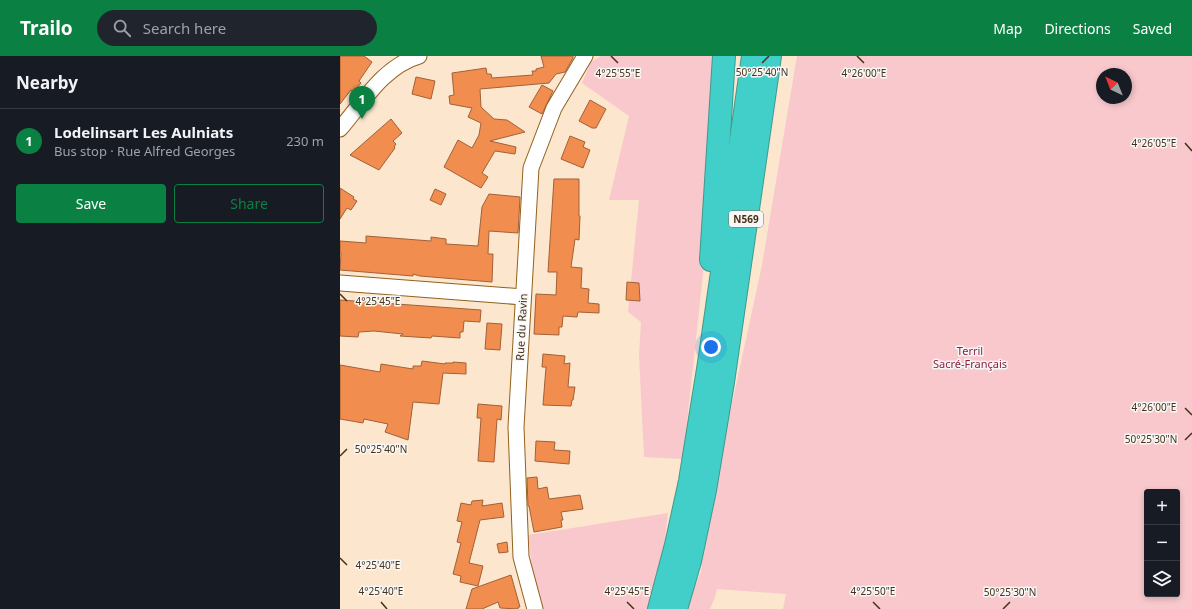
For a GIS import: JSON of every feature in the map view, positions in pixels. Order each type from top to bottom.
[{"type":"highway","points":[[709,363],[708,304],[724,56]]},
{"type":"highway","name":"N569","points":[[659,609],[676,545],[690,481],[709,363],[753,56]]},
{"type":"highway","name":"N569","points":[[676,609],[690,561],[705,490],[723,382],[770,56]]},
{"type":"highway","points":[[723,382],[740,336],[761,221],[785,56]]},
{"type":"street","points":[[340,129],[378,83],[392,69],[409,59],[420,56]]},
{"type":"street","name":"Rue du Ravin","points":[[535,609],[521,557],[516,427],[531,168],[554,108],[585,56]]},
{"type":"street","points":[[340,283],[523,297]]},
{"type":"green space","points":[[601,56],[713,56],[709,219],[683,459],[644,457],[639,355],[641,322],[628,312],[639,200],[609,200],[629,116],[582,83],[591,62]]},
{"type":"green space","name":"Terril Sacré-Français","points":[[797,56],[1192,56],[1192,609],[783,609],[786,594],[717,589],[710,609],[684,609],[701,572],[706,524],[762,265]]},
{"type":"green space","points":[[668,513],[661,572],[648,609],[537,609],[528,535]]},
{"type":"building","points":[[340,56],[364,56],[372,62],[359,81],[361,83],[353,92],[351,90],[340,104]]},
{"type":"building","points":[[541,56],[573,56],[573,58],[565,72],[556,74],[549,83],[480,89],[481,107],[494,119],[507,120],[525,132],[490,141],[516,147],[515,154],[495,151],[482,173],[488,177],[481,188],[444,167],[458,140],[472,148],[479,135],[481,123],[468,117],[472,108],[450,104],[449,96],[454,95],[452,73],[486,68],[487,74],[491,74],[492,78],[533,75],[532,71],[536,71],[536,69],[544,67]]},
{"type":"building","points":[[416,77],[435,81],[431,99],[412,94]]},
{"type":"building","points":[[542,85],[553,91],[542,114],[529,107]]},
{"type":"building","points":[[590,100],[606,109],[596,128],[592,128],[579,121]]},
{"type":"building","points":[[391,119],[402,133],[393,141],[396,144],[394,147],[395,148],[379,170],[350,155]]},
{"type":"building","points":[[570,136],[585,142],[583,147],[590,150],[583,168],[561,159]]},
{"type":"building","points":[[554,179],[579,179],[579,240],[575,239],[571,267],[582,268],[581,288],[589,289],[588,303],[599,304],[599,313],[578,312],[577,317],[563,316],[562,327],[559,327],[559,335],[534,334],[536,294],[556,295],[557,272],[548,272]]},
{"type":"building","points":[[340,188],[354,197],[353,199],[357,201],[351,210],[347,208],[340,219]]},
{"type":"building","points":[[435,189],[446,194],[441,205],[430,200]]},
{"type":"building","points":[[489,194],[520,197],[518,233],[489,231],[488,254],[493,254],[492,282],[420,276],[413,274],[413,276],[340,270],[340,241],[366,243],[366,236],[431,241],[431,237],[446,239],[446,244],[478,246],[482,207]]},
{"type":"building","points":[[627,282],[639,283],[640,301],[626,300]]},
{"type":"building","points":[[340,300],[481,310],[480,322],[464,321],[463,332],[460,332],[460,338],[400,336],[403,334],[374,331],[359,332],[358,337],[340,336]]},
{"type":"building","points":[[487,323],[502,324],[500,350],[485,349]]},
{"type":"building","points":[[543,354],[565,356],[564,364],[570,363],[568,387],[575,387],[571,406],[543,405],[546,367],[542,367]]},
{"type":"building","points":[[422,361],[445,364],[453,362],[466,363],[466,374],[443,373],[439,404],[413,402],[408,440],[385,432],[388,424],[364,419],[363,423],[340,419],[340,365],[380,372],[381,364],[413,369],[413,366],[421,366]]},
{"type":"building","points":[[478,404],[502,406],[501,420],[497,419],[494,462],[478,461],[481,418],[477,418]]},
{"type":"building","points":[[536,441],[555,442],[554,450],[570,451],[569,464],[535,461]]},
{"type":"building","points":[[537,477],[538,489],[547,487],[549,499],[580,495],[583,509],[561,512],[563,520],[561,520],[562,527],[534,532],[528,506],[527,478]]},
{"type":"building","points":[[483,500],[482,506],[502,503],[504,517],[480,520],[469,563],[483,566],[478,586],[460,582],[461,576],[453,574],[461,543],[457,542],[462,522],[457,521],[461,503],[471,505],[472,501]]},
{"type":"building","points":[[507,542],[508,552],[499,553],[497,544]]},
{"type":"building","points":[[511,575],[520,607],[518,607],[518,609],[500,608],[498,602],[482,609],[466,609],[472,589]]},
{"type":"place","name":"Lodelinsart Les Aulniats","points":[[362,119]]}]
